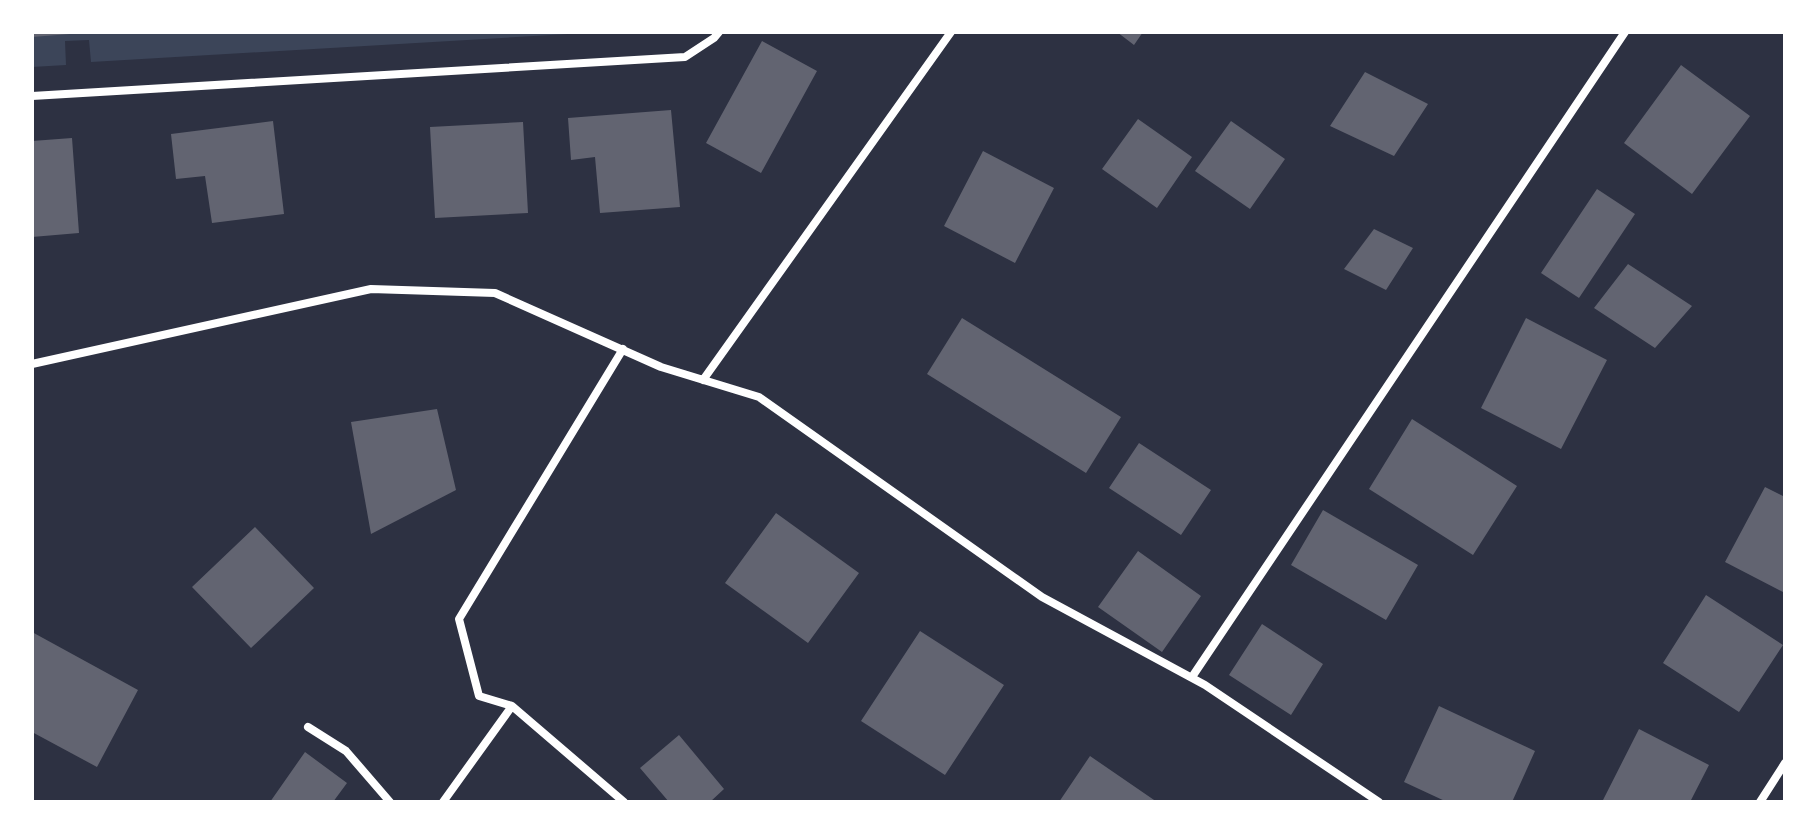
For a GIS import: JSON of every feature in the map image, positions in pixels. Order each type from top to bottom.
[{"type":"street","points":[[32,96],[685,57],[719,32]]},
{"type":"street","points":[[703,380],[951,32]]},
{"type":"street","points":[[1192,677],[1625,32]]},
{"type":"street","points":[[32,364],[371,289],[495,293],[661,367],[759,397],[1042,597],[1192,677],[1379,802]]},
{"type":"street","points":[[623,349],[459,619],[479,696],[512,706],[624,802]]},
{"type":"street","points":[[443,802],[512,706]]},
{"type":"street","points":[[308,727],[346,751],[390,802]]},
{"type":"street","points":[[1760,802],[1785,763]]},
{"type":"shaded area","points":[[32,32],[602,32],[91,62],[89,40],[65,41],[66,65],[32,67]]},
{"type":"building","points":[[32,32],[70,32],[70,34],[32,37]]},
{"type":"building","points":[[1117,32],[1143,32],[1134,45]]},
{"type":"building","points":[[762,41],[817,71],[761,173],[706,143]]},
{"type":"building","points":[[1681,65],[1750,116],[1692,194],[1624,143]]},
{"type":"building","points":[[1365,72],[1428,104],[1394,156],[1330,126]]},
{"type":"building","points":[[671,110],[680,207],[600,213],[595,157],[571,160],[568,118]]},
{"type":"building","points":[[1138,119],[1192,157],[1157,208],[1102,169]]},
{"type":"building","points":[[273,121],[284,214],[212,223],[205,176],[176,179],[171,134]]},
{"type":"building","points":[[1231,121],[1285,159],[1250,209],[1195,171]]},
{"type":"building","points":[[523,122],[528,213],[435,218],[430,127]]},
{"type":"building","points":[[72,138],[79,233],[32,237],[32,141]]},
{"type":"building","points":[[983,151],[1054,188],[1015,263],[944,226]]},
{"type":"building","points":[[1597,189],[1635,214],[1579,298],[1541,273]]},
{"type":"building","points":[[1374,229],[1413,248],[1386,290],[1344,269]]},
{"type":"building","points":[[1628,264],[1692,306],[1655,348],[1594,308]]},
{"type":"building","points":[[962,318],[1121,417],[1086,473],[927,374]]},
{"type":"building","points":[[1526,318],[1607,360],[1561,449],[1481,408]]},
{"type":"building","points":[[437,409],[456,490],[371,534],[351,422]]},
{"type":"building","points":[[1412,419],[1517,486],[1473,555],[1369,489]]},
{"type":"building","points":[[1139,443],[1211,490],[1181,535],[1109,488]]},
{"type":"building","points":[[1765,487],[1785,497],[1785,593],[1725,562]]},
{"type":"building","points":[[1323,510],[1418,565],[1386,620],[1291,565]]},
{"type":"building","points":[[776,513],[859,573],[808,643],[725,583]]},
{"type":"building","points":[[255,527],[314,588],[251,648],[192,587]]},
{"type":"building","points":[[1138,551],[1201,596],[1162,652],[1098,607]]},
{"type":"building","points":[[1706,595],[1783,645],[1739,712],[1663,663]]},
{"type":"building","points":[[1262,624],[1323,664],[1291,715],[1229,675]]},
{"type":"building","points":[[920,631],[1004,685],[945,775],[861,721]]},
{"type":"building","points":[[32,632],[138,690],[97,767],[32,732]]},
{"type":"building","points":[[1439,706],[1535,751],[1512,802],[1447,802],[1404,782]]},
{"type":"building","points":[[1639,729],[1709,765],[1690,802],[1602,802]]},
{"type":"building","points":[[679,735],[724,789],[710,802],[669,802],[640,768]]},
{"type":"building","points":[[305,752],[347,783],[333,802],[270,802]]},
{"type":"building","points":[[1090,756],[1157,802],[1059,802]]}]
